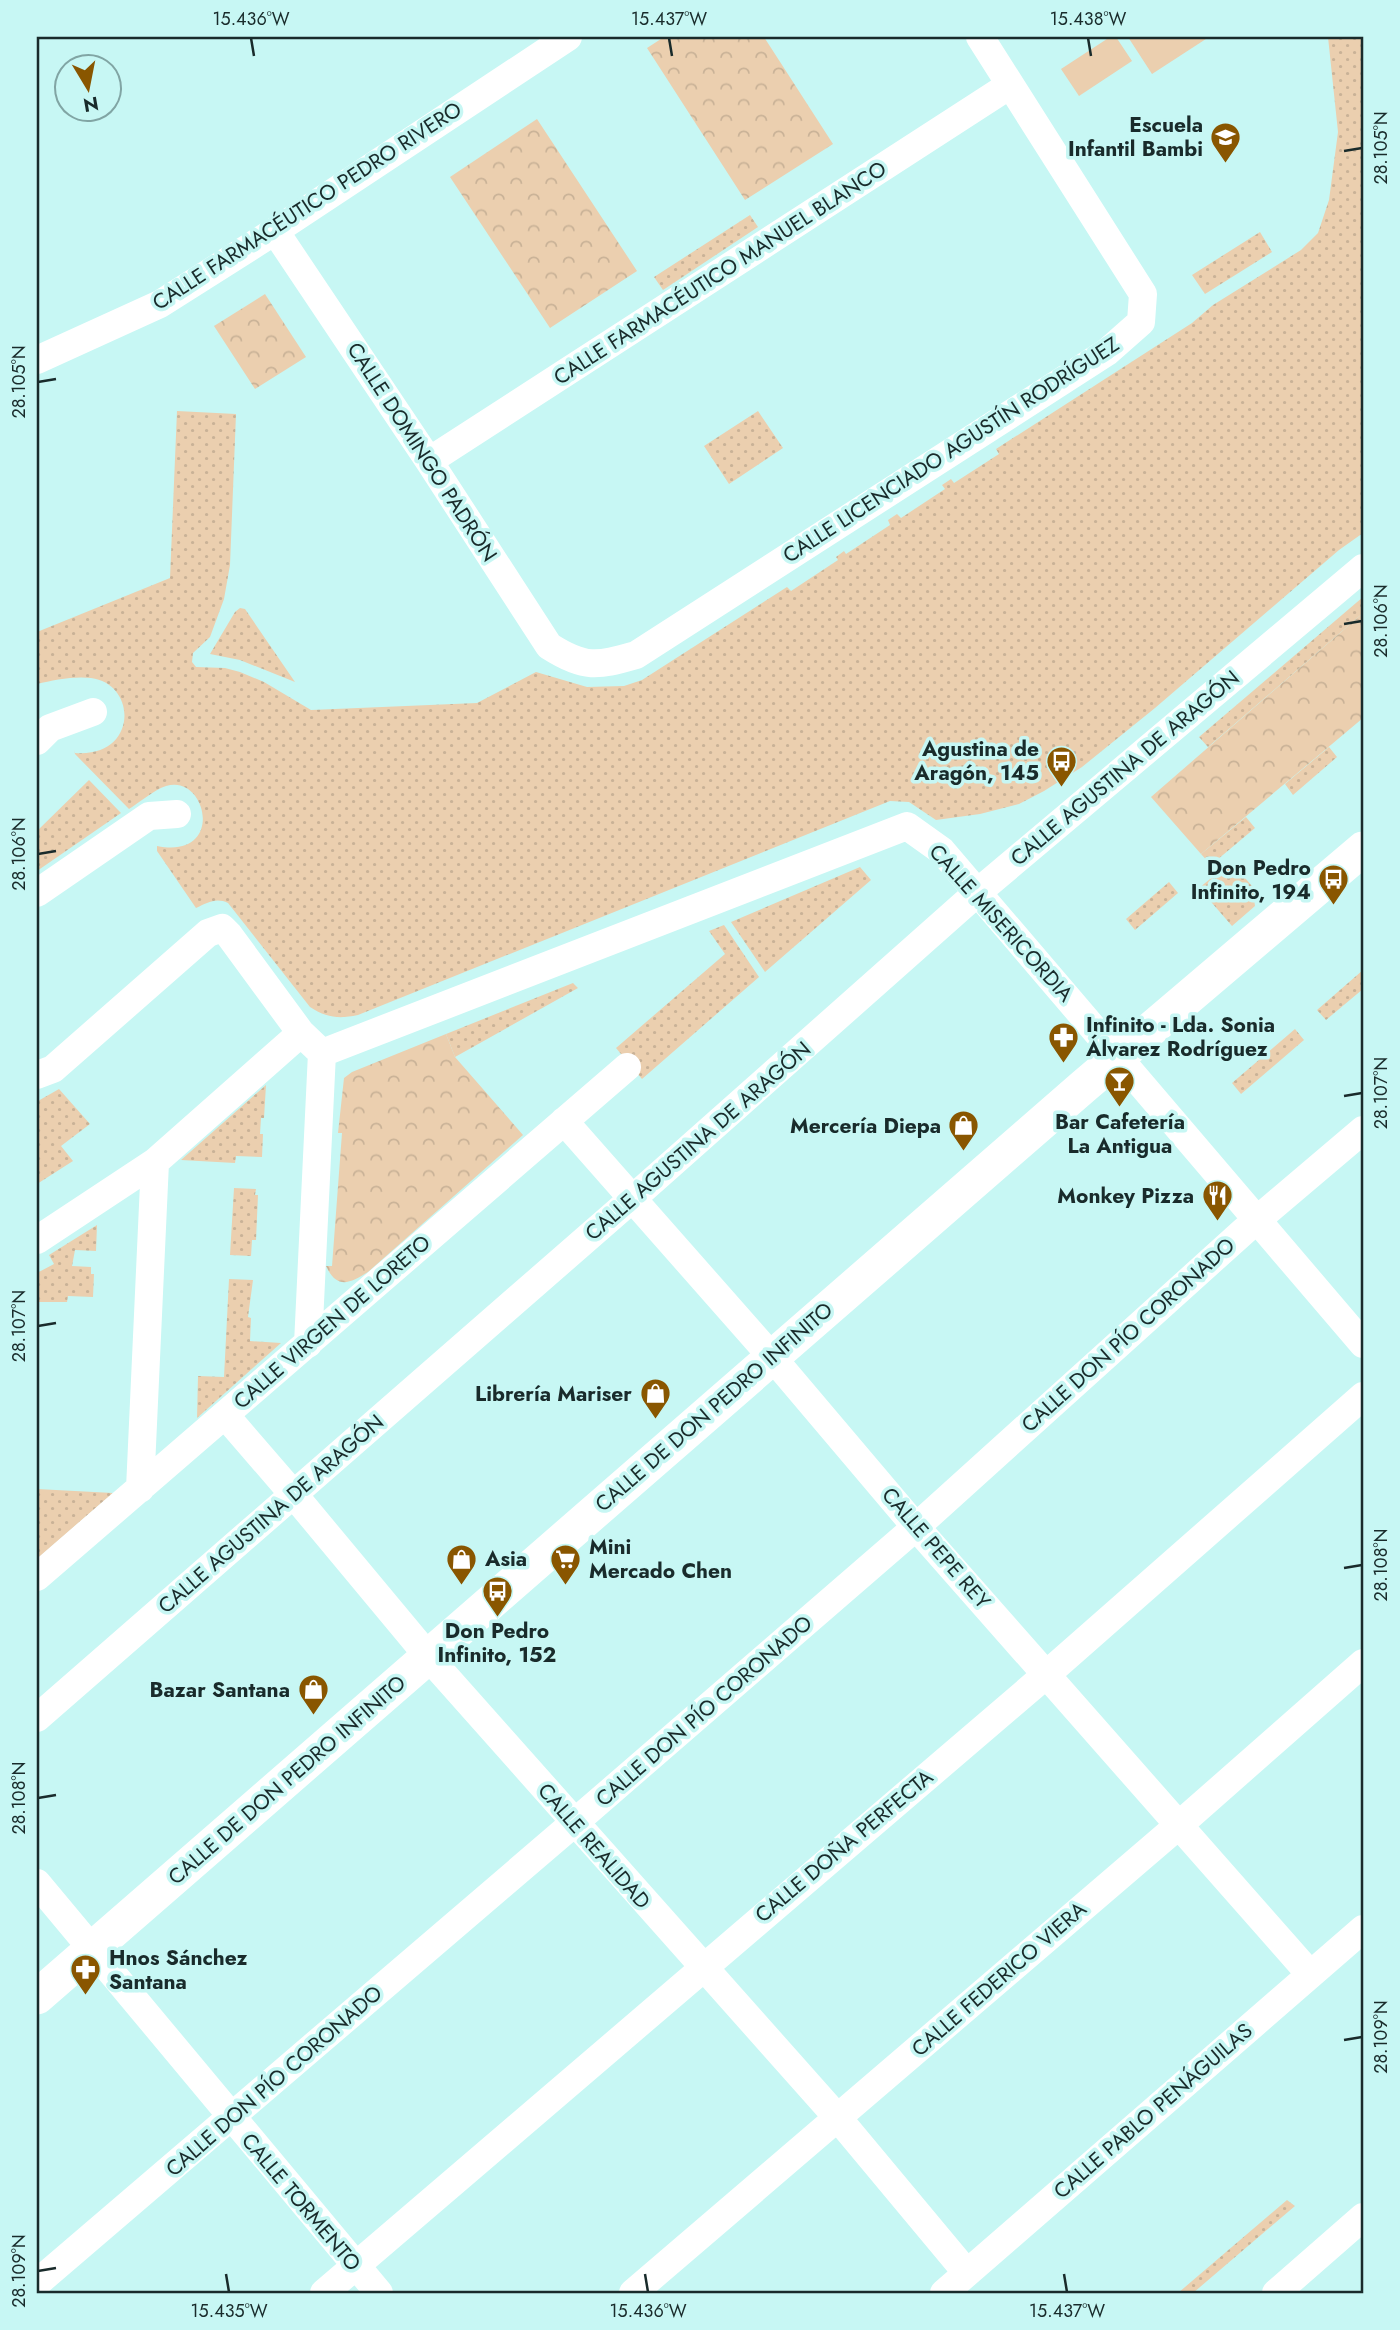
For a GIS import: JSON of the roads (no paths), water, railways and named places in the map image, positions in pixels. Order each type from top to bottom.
[{"type":"street","name":"CALLE FARMACÉUTICO PEDRO RIVERO","points":[[37,360],[160,304],[568,37]]},
{"type":"street","name":"CALLE LICENCIADO AGUSTÍN RODRÍGUEZ","points":[[577,662],[602,664],[636,655],[1107,352],[1141,322],[1143,294],[980,37]]},
{"type":"street","name":"CALLE FARMACÉUTICO MANUEL BLANCO","points":[[429,461],[1010,85]]},
{"type":"street","name":"CALLE DOMINGO PADRÓN","points":[[275,231],[549,646],[577,662]]},
{"type":"street","name":"CALLE AGUSTINA DE ARAGÓN","points":[[37,1718],[632,1199],[978,892],[1363,568]]},
{"type":"street","points":[[37,741],[50,728],[93,712]]},
{"type":"street","points":[[37,893],[149,816],[177,814]]},
{"type":"street","name":"CALLE MISERICORDIA","points":[[322,1053],[907,826],[943,851],[1363,1344]]},
{"type":"street","name":"CALLE DE DON PEDRO INFINITO","points":[[37,1997],[772,1357],[1363,849]]},
{"type":"street","points":[[37,1075],[52,1069],[208,933],[222,928],[301,1032],[322,1053],[307,1344]]},
{"type":"street","points":[[37,1240],[155,1162],[301,1032]]},
{"type":"street","name":"CALLE VIRGEN DE LORETO","points":[[37,1577],[627,1067]]},
{"type":"street","name":"CALLE PEPE REY","points":[[564,1121],[772,1357],[916,1527],[1310,1974]]},
{"type":"street","name":"CALLE DON PÍO CORONADO","points":[[37,2283],[574,1824],[916,1527],[1258,1220],[1363,1130]]},
{"type":"street","points":[[140,1489],[155,1162]]},
{"type":"street","name":"CALLE DOÑA PERFECTA","points":[[324,2293],[1046,1674],[1363,1396]]},
{"type":"street","name":"CALLE REALIDAD","points":[[225,1415],[429,1657],[574,1824],[837,2117],[967,2273]]},
{"type":"street","name":"CALLE FEDERICO VIERA","points":[[633,2293],[1179,1825],[1363,1662]]},
{"type":"street","name":"CALLE TORMENTO","points":[[37,1883],[379,2293]]},
{"type":"street","name":"CALLE PABLO PENÁGUILAS","points":[[944,2293],[1363,1929]]},
{"type":"street","points":[[1276,2293],[1363,2217]]},
{"type":"street","points":[[1337,2241],[1363,2229]]},
{"type":"place","name":"Escuela Infantil Bambi","points":[[1226,164]]},
{"type":"place","name":"Agustina de Aragón, 145","points":[[1062,788]]},
{"type":"place","name":"Don Pedro Infinito, 194","points":[[1334,907]]},
{"type":"place","name":"Infinito - Lda. Sonia Álvarez Rodríguez","points":[[1063,1064]]},
{"type":"place","name":"Bar Cafetería La Antigua","points":[[1120,1109]]},
{"type":"place","name":"Mercería Diepa","points":[[964,1153]]},
{"type":"place","name":"Monkey Pizza","points":[[1217,1223]]},
{"type":"place","name":"Librería Mariser","points":[[655,1421]]},
{"type":"place","name":"Asia","points":[[462,1586]]},
{"type":"place","name":"Mini Mercado Chen","points":[[566,1586]]},
{"type":"place","name":"Don Pedro Infinito, 152","points":[[497,1618]]},
{"type":"place","name":"Bazar Santana","points":[[313,1717]]},
{"type":"place","name":"Hnos Sánchez Santana","points":[[86,1997]]}]
